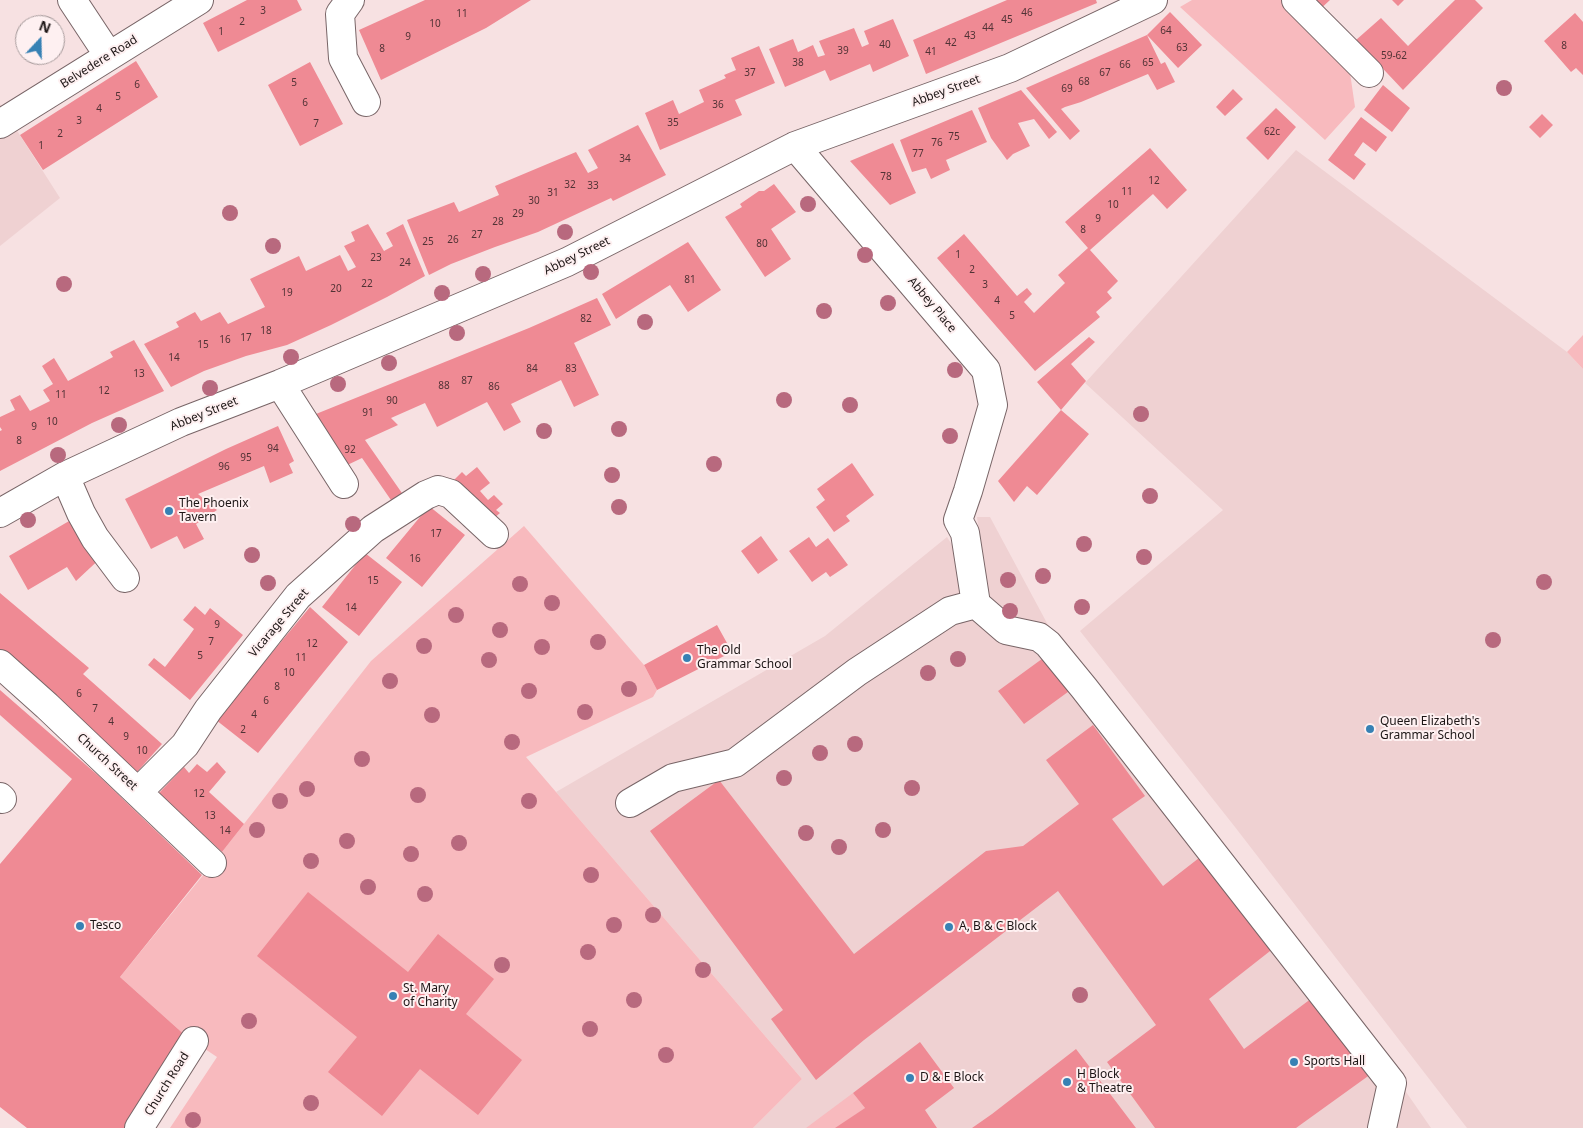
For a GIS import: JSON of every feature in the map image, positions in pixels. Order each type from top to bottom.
[{"type":"street","points":[[72,0],[109,56]]},
{"type":"street","name":"Belvedere Road","points":[[0,123],[199,0]]},
{"type":"street","points":[[350,0],[340,14],[343,58],[366,102]]},
{"type":"street","name":"Abbey Street","points":[[0,513],[65,476],[181,422],[280,384],[567,262],[795,146],[1010,68],[1153,0]]},
{"type":"street","points":[[1296,0],[1369,74]]},
{"type":"street","name":"Abbey Place","points":[[795,146],[986,370],[993,405],[958,520],[964,533],[976,604]]},
{"type":"street","points":[[280,384],[344,484]]},
{"type":"street","points":[[65,476],[95,538],[125,578]]},
{"type":"street","name":"Vicarage Street","points":[[138,792],[185,745],[208,710],[298,596],[373,529],[426,495],[438,490],[451,494],[494,534]]},
{"type":"street","points":[[630,803],[673,778],[734,763],[857,672],[950,611],[976,604],[1006,630],[1038,637],[1048,644],[1392,1083],[1382,1128]]},
{"type":"street","name":"Church Street","points":[[0,664],[212,862]]},
{"type":"street","name":"Church Road","points":[[140,1128],[194,1041]]},
{"type":"shaded area","points":[[1192,0],[1291,0],[1348,59],[1355,107],[1325,140],[1180,7]]},
{"type":"shaded area","points":[[0,104],[60,198],[0,246]]},
{"type":"shaded area","name":"Queen Elizabeth's Grammar School","points":[[1296,150],[1567,352],[1583,369],[1583,1128],[1467,1128],[1235,827],[1080,631],[1223,510],[1085,383]]},
{"type":"shaded area","points":[[1583,335],[1583,369],[1567,352]]},
{"type":"shaded area","points":[[977,517],[990,517],[1048,625],[1223,843],[1323,972],[1431,1128],[753,1128],[802,1079],[556,792],[825,636],[947,537],[954,548],[980,539]]},
{"type":"shaded area","points":[[524,526],[644,665],[657,690],[653,697],[526,757],[802,1079],[753,1128],[170,1128],[217,1057],[187,1037],[120,977],[222,852],[371,661]]},
{"type":"shaded area","points":[[853,1093],[865,1108],[836,1128],[806,1128]]},
{"type":"building","points":[[247,0],[297,0],[302,10],[218,52],[203,23]]},
{"type":"building","points":[[425,0],[531,0],[486,28],[381,80],[359,30]]},
{"type":"building","points":[[1007,0],[1096,0],[1097,3],[926,74],[913,40]]},
{"type":"building","points":[[1302,0],[1330,0],[1315,14]]},
{"type":"building","points":[[1392,0],[1404,0],[1398,6]]},
{"type":"building","points":[[1455,0],[1475,0],[1483,8],[1403,90],[1356,40],[1381,18],[1408,46]]},
{"type":"building","points":[[1170,12],[1202,45],[1178,68],[1147,35]]},
{"type":"building","points":[[1575,13],[1583,22],[1583,75],[1576,68],[1571,72],[1544,41]]},
{"type":"building","points":[[893,19],[909,56],[873,72],[870,64],[830,81],[825,70],[785,87],[769,49],[793,39],[798,52],[813,45],[818,57],[825,55],[819,41],[854,28],[862,47],[869,44],[864,31]]},
{"type":"building","points":[[1147,35],[1161,64],[1165,62],[1175,82],[1157,90],[1148,74],[1061,109],[1080,131],[1070,140],[1026,88]]},
{"type":"building","points":[[759,46],[775,83],[735,100],[742,115],[660,150],[645,113],[673,100],[679,114],[704,102],[699,90],[726,78],[724,75],[736,70],[731,58]]},
{"type":"building","points":[[136,61],[158,97],[43,170],[20,135]]},
{"type":"building","points":[[310,62],[343,124],[300,146],[268,85]]},
{"type":"building","points":[[1383,85],[1410,108],[1392,132],[1364,110]]},
{"type":"building","points":[[1233,89],[1243,99],[1225,116],[1216,107]]},
{"type":"building","points":[[1021,90],[1057,132],[1049,139],[1034,119],[1018,123],[1030,146],[1013,154],[1007,160],[991,138],[978,108]]},
{"type":"building","points":[[1276,108],[1296,127],[1268,160],[1246,138]]},
{"type":"building","points":[[972,110],[987,142],[946,160],[950,170],[931,179],[926,168],[912,172],[900,140]]},
{"type":"building","points":[[1542,114],[1553,125],[1540,138],[1529,127]]},
{"type":"building","points":[[1361,117],[1387,137],[1376,152],[1363,142],[1354,155],[1366,164],[1354,180],[1328,160]]},
{"type":"building","points":[[638,125],[666,175],[613,201],[611,198],[538,232],[451,264],[429,275],[407,220],[454,202],[459,212],[499,195],[495,186],[576,152],[588,173],[598,168],[588,150]]},
{"type":"building","points":[[893,143],[916,193],[890,205],[850,161]]},
{"type":"building","points":[[1150,148],[1187,190],[1167,209],[1153,194],[1090,250],[1118,281],[1107,292],[1112,298],[1096,312],[1100,317],[1035,371],[937,258],[964,234],[1017,296],[1027,288],[1032,294],[1024,302],[1034,313],[1065,283],[1058,275],[1088,248],[1065,222]]},
{"type":"building","points":[[774,184],[796,212],[771,229],[791,259],[765,277],[725,217],[742,207],[740,204],[759,191],[764,191]]},
{"type":"building","points":[[368,224],[384,251],[393,246],[386,233],[403,224],[425,276],[331,325],[287,345],[246,356],[204,371],[171,387],[144,344],[179,327],[176,322],[195,312],[201,321],[220,312],[228,324],[265,307],[250,279],[299,256],[306,271],[340,255],[348,271],[356,267],[344,246],[355,241],[351,232]]},
{"type":"building","points":[[688,242],[721,290],[688,312],[670,285],[616,319],[602,294]]},
{"type":"building","points":[[597,298],[611,325],[574,343],[599,395],[574,407],[561,380],[511,404],[521,422],[504,431],[487,402],[437,427],[425,403],[391,418],[398,425],[365,440],[404,496],[393,503],[362,458],[341,468],[311,416],[529,328]]},
{"type":"building","points":[[1089,337],[1095,342],[1071,364],[1086,381],[1061,410],[1037,382]]},
{"type":"building","points":[[134,340],[164,391],[92,423],[0,471],[0,431],[2,430],[0,427],[0,417],[15,410],[10,400],[20,395],[30,411],[50,401],[43,390],[53,384],[42,366],[54,358],[68,381],[113,357],[110,352]]},
{"type":"building","points":[[1061,410],[1089,434],[1037,495],[1027,486],[1014,502],[998,481]]},
{"type":"building","points":[[278,426],[294,461],[289,464],[293,473],[270,483],[264,466],[198,494],[217,510],[196,524],[204,539],[184,549],[177,536],[151,549],[125,499],[226,449]]},
{"type":"building","points":[[852,463],[874,495],[846,516],[850,521],[834,532],[816,507],[825,500],[817,489]]},
{"type":"building","points":[[477,467],[490,483],[480,491],[488,500],[494,495],[503,504],[496,510],[500,513],[493,519],[454,480],[462,472],[466,476]]},
{"type":"building","points":[[429,506],[465,535],[422,587],[386,558]]},
{"type":"building","points":[[76,517],[105,554],[76,581],[67,567],[28,590],[9,556]]},
{"type":"building","points":[[761,536],[778,560],[758,574],[741,551]]},
{"type":"building","points":[[809,537],[816,547],[828,538],[848,565],[830,577],[826,572],[812,582],[789,551]]},
{"type":"building","points":[[365,553],[402,582],[359,636],[322,607]]},
{"type":"building","points":[[0,593],[89,668],[83,674],[162,744],[137,772],[59,699],[0,650]]},
{"type":"building","points":[[195,606],[205,615],[210,608],[243,635],[190,700],[148,665],[154,658],[165,667],[194,629],[183,620]]},
{"type":"building","points":[[310,607],[348,642],[258,753],[216,720]]},
{"type":"building","name":"The Old Grammar School","points":[[717,625],[732,652],[657,690],[644,665]]},
{"type":"building","points":[[1046,656],[1072,689],[1024,724],[998,691]]},
{"type":"building","name":"Tesco","points":[[0,690],[101,778],[202,875],[120,977],[187,1037],[125,1128],[27,1128],[0,1107],[0,864],[72,779],[0,715]]},
{"type":"building","points":[[1093,725],[1145,796],[1112,819],[1163,886],[1208,851],[1279,944],[1209,999],[1244,1049],[1316,995],[1371,1074],[1296,1128],[1155,1128],[1107,1062],[1156,1025],[1058,891],[864,1040],[816,1080],[771,1019],[783,1010],[650,831],[719,780],[854,954],[986,851],[1023,846],[1079,804],[1046,760]]},
{"type":"building","points":[[217,762],[226,772],[209,792],[244,824],[222,852],[159,793],[184,767],[189,773],[197,764],[207,772]]},
{"type":"building","name":"St. Mary of Charity","points":[[308,892],[408,972],[438,934],[494,979],[466,1014],[522,1060],[478,1115],[420,1069],[382,1116],[328,1072],[357,1037],[257,956]]},
{"type":"building","name":"D & E Block","points":[[920,1042],[954,1088],[925,1110],[937,1128],[835,1128],[865,1108],[853,1093]]},
{"type":"building","name":"H Block & Theatre","points":[[1076,1049],[1136,1128],[972,1128],[992,1114]]},
{"type":"place","name":"The Phoenix Tavern","points":[[169,511]]},
{"type":"place","name":"The Old Grammar School","points":[[687,658]]},
{"type":"place","name":"Queen Elizabeth's Grammar School","points":[[1370,729]]},
{"type":"place","name":"Tesco","points":[[80,926]]},
{"type":"place","name":"A, B & C Block","points":[[949,927]]},
{"type":"place","name":"St. Mary of Charity","points":[[393,996]]},
{"type":"place","name":"Sports Hall","points":[[1294,1062]]},
{"type":"place","name":"D & E Block","points":[[910,1078]]},
{"type":"place","name":"H Block & Theatre","points":[[1067,1082]]}]
